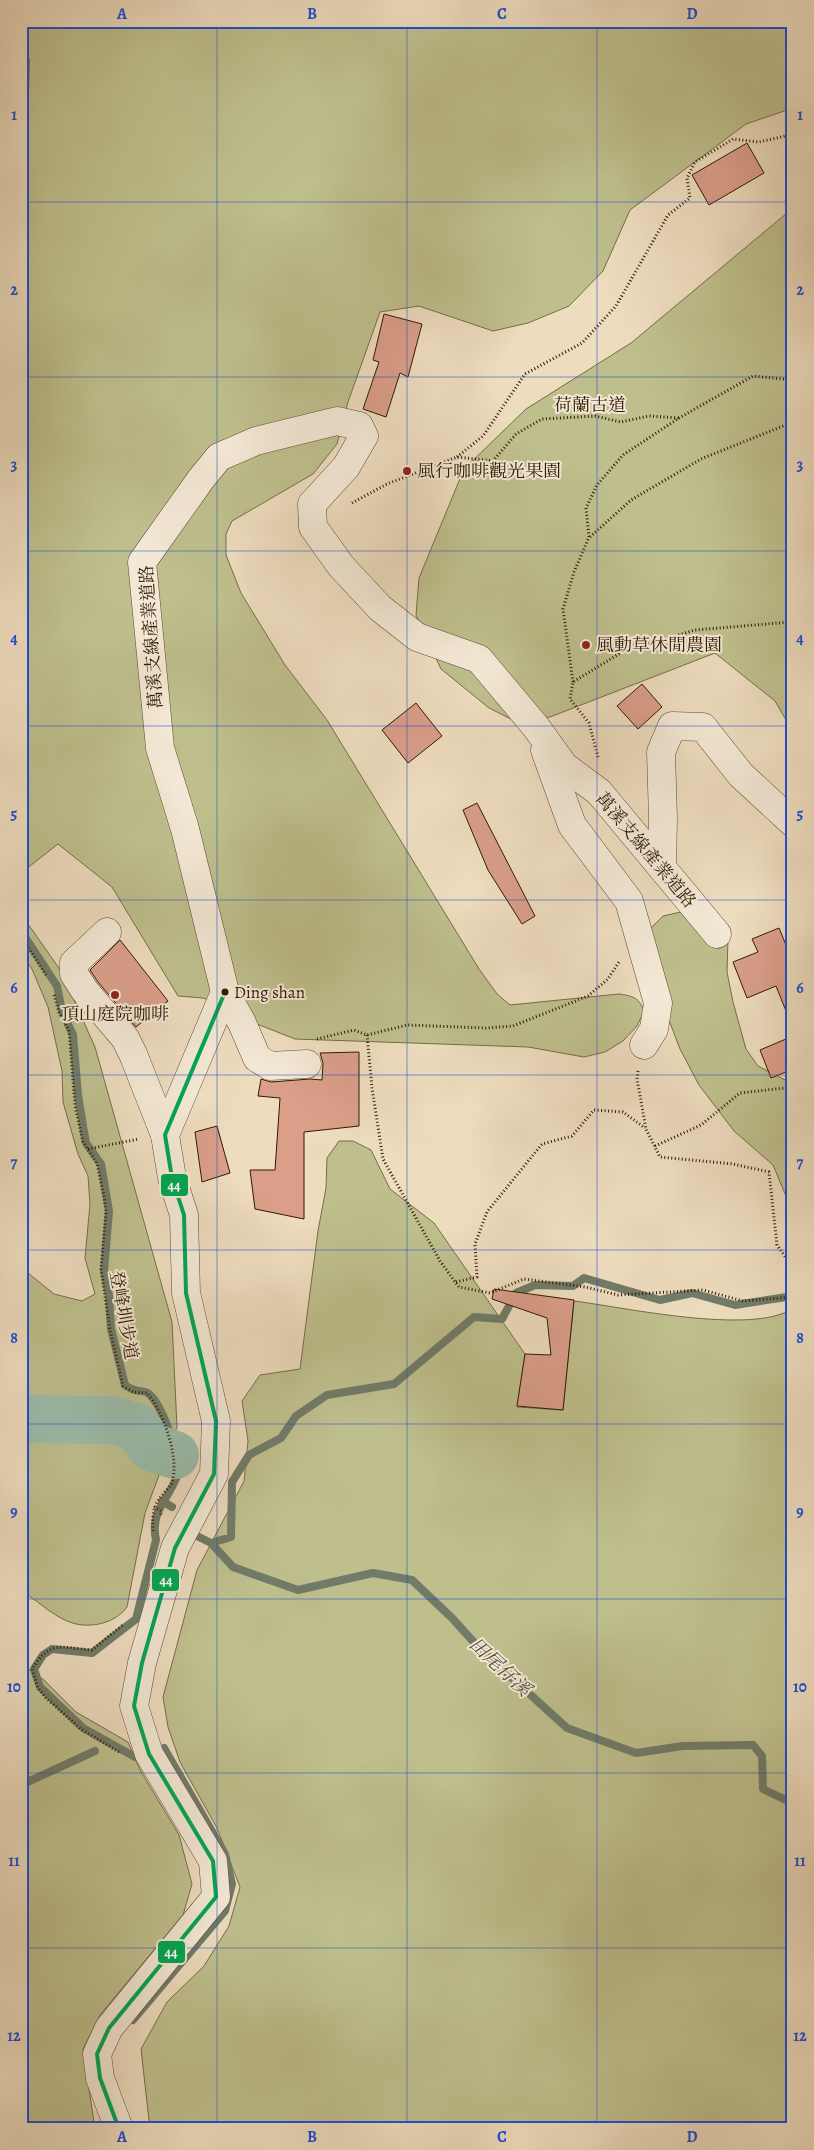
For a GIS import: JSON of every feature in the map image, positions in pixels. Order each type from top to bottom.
[{"type":"street","name":"萬溪支線產業道路","points":[[225,992],[186,829],[160,748],[142,562],[201,479],[219,457],[256,441],[337,421],[359,426],[364,436],[346,466],[312,504],[313,528],[341,566],[380,608],[417,637],[479,658],[536,727],[564,766],[599,792],[717,934]]},
{"type":"street","points":[[662,868],[661,752],[672,726],[703,727],[741,775],[793,824]]},
{"type":"street","points":[[536,727],[572,824],[629,901],[658,1003],[654,1029],[644,1045]]},
{"type":"street","points":[[107,932],[74,963],[74,974],[85,991],[125,1038],[165,1135],[172,1178],[184,1215],[186,1293],[216,1421],[214,1474],[175,1548],[142,1663],[134,1706],[149,1754],[213,1861],[216,1897],[109,2028],[97,2054],[100,2078],[119,2129]]},
{"type":"street","points":[[225,992],[242,1023],[256,1058],[270,1066],[310,1053]]},
{"type":"street","points":[[165,1135],[225,992]]},
{"type":"path","points":[[21,57],[23,60],[21,92]]},
{"type":"path","points":[[457,457],[483,436],[525,374],[582,343],[616,306],[668,215],[690,198],[687,178],[694,162],[732,139],[759,142],[790,135],[793,132]]},
{"type":"path","points":[[589,537],[586,508],[597,485],[623,455],[679,418],[753,376],[793,380]]},
{"type":"path","name":"荷蘭古道","points":[[368,492],[457,457],[493,461],[516,434],[542,419],[595,416],[621,422],[649,416],[679,418]]},
{"type":"path","points":[[599,792],[594,776],[598,754],[588,723],[570,699],[572,682],[563,609],[574,572],[589,537],[630,500],[701,459],[793,422]]},
{"type":"path","points":[[572,682],[622,652],[695,630],[791,622],[793,624]]},
{"type":"path","points":[[310,1053],[354,1030],[367,1035],[407,1025],[486,1028],[513,1026],[542,1016],[588,996],[608,979],[637,929]]},
{"type":"path","points":[[21,936],[49,980]]},
{"type":"path","name":"登峰圳步道","points":[[52,988],[59,1012],[69,1030],[75,1106],[83,1142],[90,1148],[97,1164],[104,1197],[106,1211],[101,1269],[110,1330],[123,1386],[133,1392],[147,1393],[154,1401],[171,1443],[174,1474],[172,1484],[156,1502],[154,1507]]},
{"type":"path","points":[[367,1035],[372,1088],[383,1159],[440,1262],[459,1287],[490,1293],[524,1280],[585,1287],[618,1295],[703,1290],[744,1301],[793,1297]]},
{"type":"path","points":[[644,1045],[637,1079],[646,1129],[660,1157],[733,1164],[769,1172],[777,1245],[793,1268]]},
{"type":"path","points":[[655,1146],[702,1125],[740,1093],[785,1088],[793,1091]]},
{"type":"path","points":[[456,1282],[477,1276],[475,1244],[487,1212],[542,1144],[572,1136],[594,1110],[623,1112],[646,1129]]},
{"type":"path","points":[[90,1148],[165,1135]]},
{"type":"path","points":[[153,1533],[154,1507],[161,1511]]},
{"type":"path","points":[[126,1623],[92,1650],[52,1647],[42,1653],[32,1669],[38,1688],[81,1729],[134,1761],[149,1754]]},
{"type":"green space","points":[[21,21],[793,21],[793,108],[746,124],[630,210],[603,271],[569,306],[528,323],[493,331],[419,306],[380,312],[348,402],[337,444],[313,474],[232,521],[226,534],[226,555],[241,593],[285,665],[327,720],[479,969],[497,994],[510,1005],[619,994],[631,997],[640,1003],[644,1011],[637,1026],[623,1041],[605,1052],[584,1057],[528,1047],[295,1039],[257,1024],[241,1011],[203,998],[178,996],[112,887],[58,844],[21,873]]},
{"type":"green space","points":[[793,208],[793,732],[775,701],[715,653],[550,717],[515,721],[489,708],[441,669],[416,615],[419,578],[464,469],[526,409],[631,343]]},
{"type":"green space","points":[[685,911],[728,938],[727,972],[746,1049],[758,1066],[793,1084],[793,1213],[773,1165],[734,1131],[699,1085],[680,1049],[662,1002],[650,929],[663,916]]},
{"type":"green space","points":[[21,914],[61,971],[95,1047],[172,1322],[177,1427],[145,1513],[127,1607],[115,1618],[92,1625],[75,1624],[67,1621],[49,1611],[21,1590],[21,1274],[28,1273],[54,1294],[82,1301],[95,1294],[85,1258],[90,1204],[88,1176],[78,1154],[63,1102],[62,1071],[48,1007],[32,969],[21,954]]},
{"type":"green space","points":[[339,1141],[353,1141],[371,1150],[390,1189],[434,1223],[525,1354],[517,1407],[563,1410],[574,1301],[654,1313],[720,1320],[749,1320],[775,1316],[793,1308],[793,2129],[150,2129],[141,2049],[167,2002],[204,1966],[229,1926],[240,1887],[217,1828],[180,1762],[168,1727],[163,1697],[197,1570],[244,1481],[248,1441],[242,1401],[260,1375],[300,1369],[318,1231],[326,1188],[327,1158]]},
{"type":"green space","points":[[21,1664],[44,1680],[76,1712],[128,1742],[140,1770],[179,1835],[192,1884],[183,1915],[100,2015],[83,2049],[95,2129],[21,2129]]},
{"type":"building","points":[[747,143],[764,173],[709,205],[692,175]]},
{"type":"building","points":[[384,314],[422,324],[408,377],[400,373],[386,417],[363,409],[379,362],[373,360]]},
{"type":"building","points":[[642,684],[662,707],[638,729],[617,706]]},
{"type":"building","points":[[416,703],[442,736],[408,763],[382,730]]},
{"type":"building","points":[[477,803],[535,916],[522,924],[488,870],[463,810]]},
{"type":"building","points":[[779,928],[793,962],[792,1026],[776,986],[747,998],[733,962],[758,952],[752,939]]},
{"type":"building","points":[[120,940],[168,1001],[136,1027],[90,970]]},
{"type":"building","points":[[793,1036],[793,1069],[771,1078],[760,1050]]},
{"type":"building","points":[[359,1052],[359,1126],[304,1132],[304,1219],[255,1209],[250,1170],[275,1170],[280,1098],[258,1096],[261,1079],[271,1082],[322,1080],[323,1063],[320,1053]]},
{"type":"building","points":[[217,1126],[230,1173],[202,1182],[195,1132]]},
{"type":"building","points":[[494,1289],[574,1300],[563,1410],[517,1406],[525,1354],[551,1355],[547,1318],[492,1299]]},
{"type":"waterway","points":[[21,26],[23,21]]},
{"type":"waterway","points":[[21,52],[26,60],[25,93],[21,95]]},
{"type":"waterway","points":[[21,931],[57,986],[62,1011],[73,1035],[78,1095],[86,1143],[101,1164],[109,1211],[104,1271],[109,1296],[111,1329],[125,1385],[134,1390],[147,1393],[160,1409],[174,1446],[178,1468],[177,1476],[155,1521],[156,1540],[136,1619],[92,1653],[52,1649],[43,1655],[34,1669],[40,1687],[83,1728],[135,1757]]},
{"type":"waterway","points":[[211,1543],[231,1537],[232,1482],[249,1455],[281,1438],[296,1416],[327,1395],[394,1384],[474,1317],[502,1319],[516,1293],[535,1285],[573,1286],[584,1278],[660,1300],[692,1293],[735,1305],[793,1296]]},
{"type":"waterway","name":"田尾仔溪","points":[[21,1419],[112,1420],[137,1427],[151,1447],[175,1455]]},
{"type":"waterway","name":"田尾仔溪","points":[[162,1501],[172,1507]]},
{"type":"waterway","name":"田尾仔溪","points":[[195,1535],[211,1543],[233,1567],[298,1590],[373,1573],[412,1580],[452,1618],[480,1649],[567,1728],[636,1753],[683,1746],[753,1745],[762,1756],[763,1789],[788,1801],[793,1801]]},
{"type":"waterway","points":[[133,2020],[225,1911],[232,1884],[225,1854],[164,1748]]},
{"type":"waterway","points":[[21,1785],[95,1751]]},
{"type":"transit line","name":"44","points":[[119,2129],[100,2078],[97,2054],[109,2028],[216,1897],[213,1861],[149,1754],[134,1706],[142,1663],[175,1548],[214,1474],[216,1421],[186,1293],[184,1215],[172,1178],[165,1135],[225,992]]},
{"type":"place","name":"風行咖啡觀光果園","points":[[407,471]]},
{"type":"place","name":"風動草休閒農園","points":[[586,645]]},
{"type":"place","name":"Ding shan","points":[[225,992]]},
{"type":"place","name":"頂山庭院咖啡","points":[[115,995]]}]
